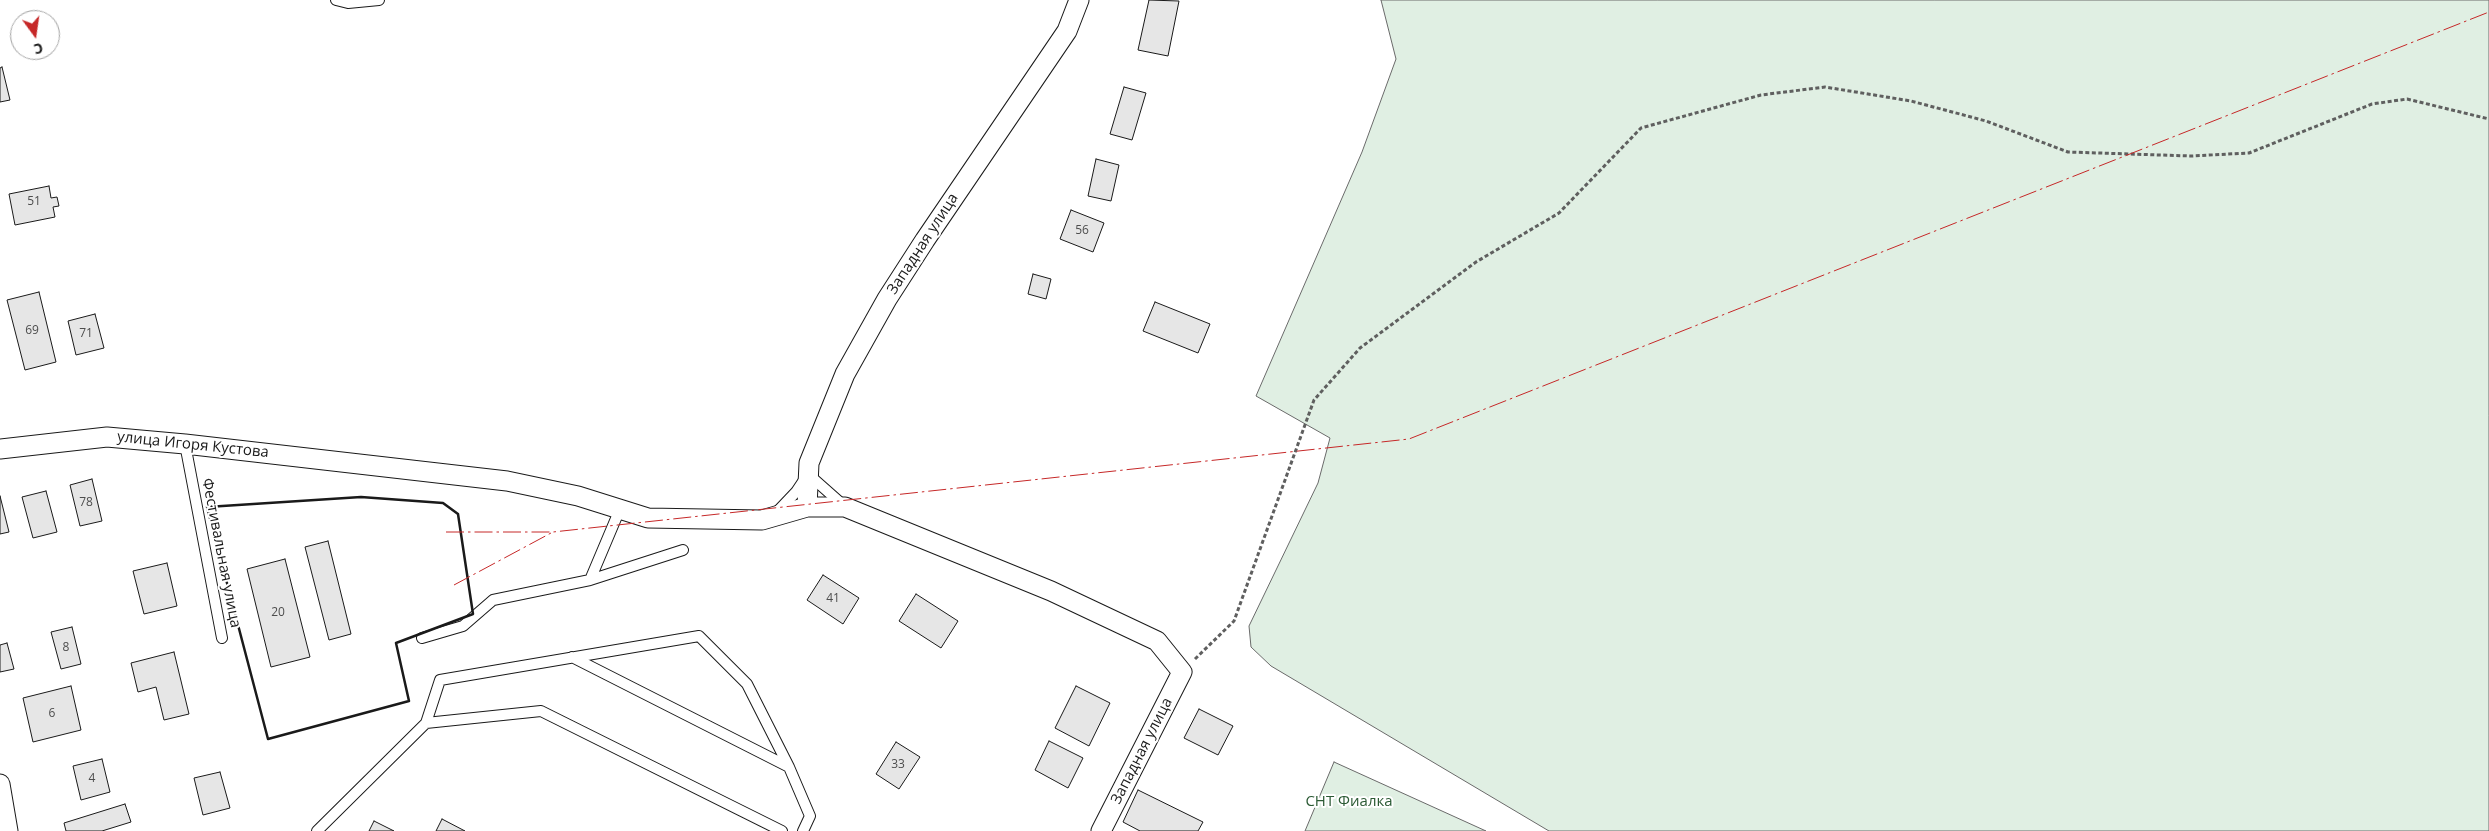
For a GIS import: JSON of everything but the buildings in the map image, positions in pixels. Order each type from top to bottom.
[{"type":"street","name":"Западная улица","points":[[808,506],[809,463],[845,374],[887,298],[1068,31],[1080,0]]},
{"type":"street","name":"улица Игоря Кустова","points":[[0,449],[107,437],[185,444],[506,481],[578,496],[648,518],[762,520],[808,506],[845,507]]},
{"type":"street","points":[[845,507],[1051,591],[1157,641],[1182,672]]},
{"type":"street","name":"Западная улица","points":[[1102,831],[1182,672]]},
{"type":"street","points":[[0,784],[8,831]]},
{"type":"lane","points":[[336,0],[348,3],[379,0]]},
{"type":"lane","name":"Фестивальная улица","points":[[185,444],[222,638]]},
{"type":"lane","points":[[772,517],[796,492],[808,474],[845,507]]},
{"type":"lane","points":[[590,580],[620,509]]},
{"type":"lane","points":[[422,638],[463,626],[493,600],[590,580],[683,550]]},
{"type":"lane","points":[[317,831],[426,724],[440,680],[699,636],[747,684],[789,767],[810,816],[803,831]]},
{"type":"lane","points":[[572,657],[789,767]]},
{"type":"lane","points":[[426,724],[541,711],[782,831]]},
{"type":"path","points":[[1182,672],[1234,621],[1314,400],[1360,348],[1476,262],[1559,213],[1641,128],[1761,95],[1825,87],[1911,101],[1986,120],[2068,152],[2191,156],[2249,152],[2372,104],[2407,99],[2489,119]]},
{"type":"green space","points":[[1381,0],[2489,0],[2489,831],[1549,831],[1271,666],[1251,647],[1249,626],[1318,483],[1330,438],[1256,396],[1362,152],[1396,59]]},
{"type":"green space","name":"СНТ Фиалка","points":[[1334,762],[1486,831],[1305,831]]},
{"type":"wall","points":[[361,497],[443,503],[458,514],[473,614],[396,643],[409,701],[268,739],[207,507],[361,497]]},
{"type":"power","points":[[446,532],[553,532],[1409,439],[2489,12]]},
{"type":"power","points":[[454,585],[551,533]]}]
